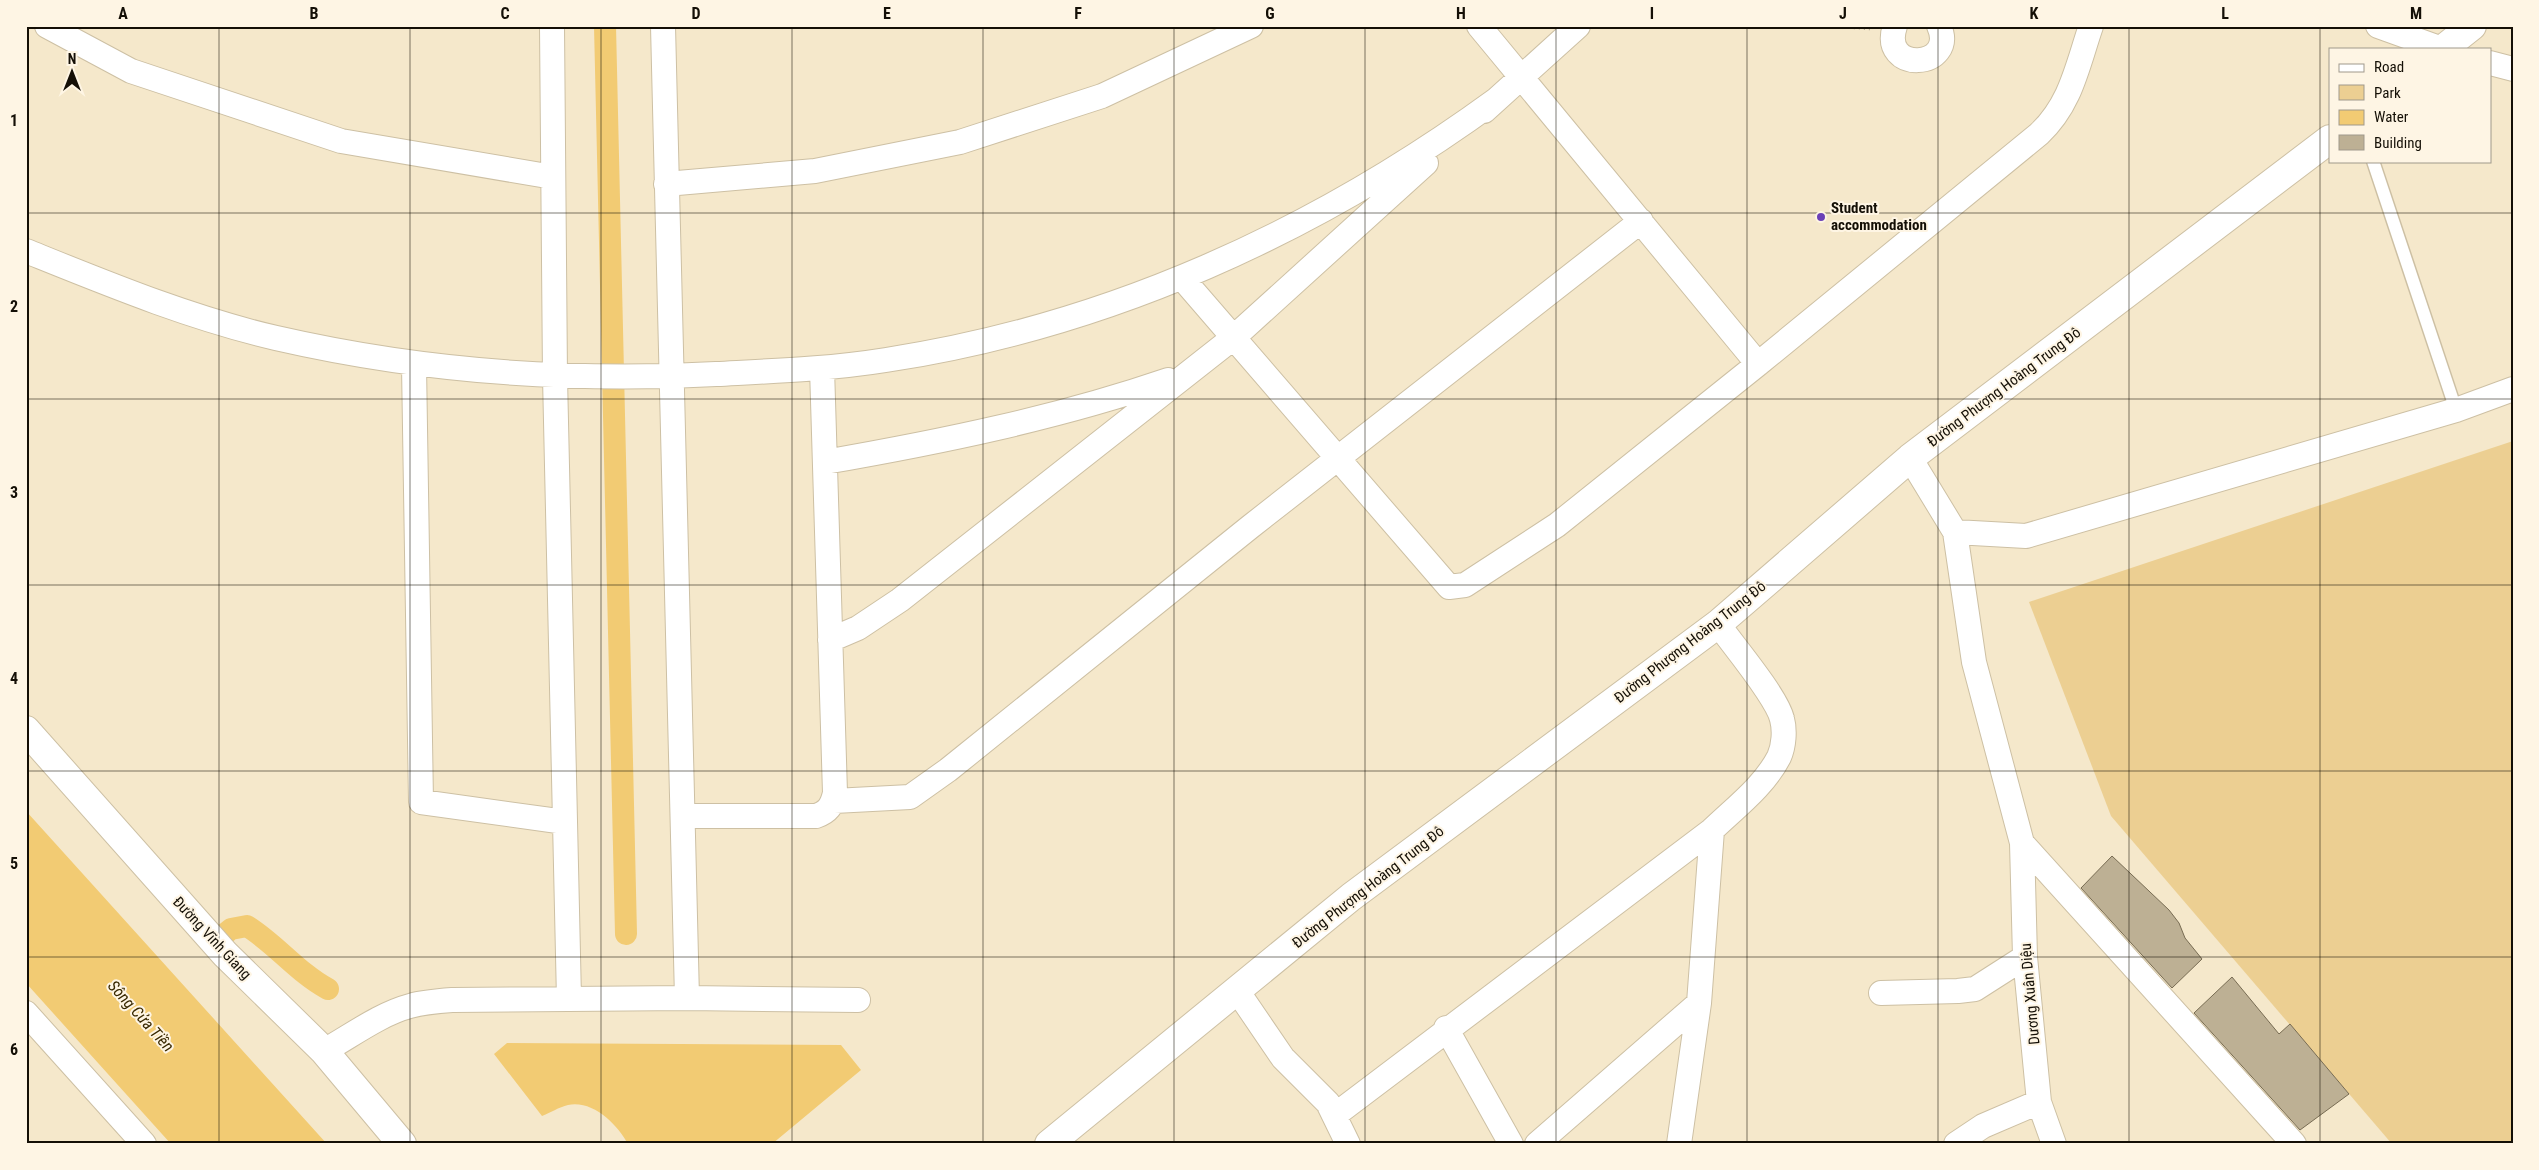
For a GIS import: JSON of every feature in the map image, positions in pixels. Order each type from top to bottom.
[{"type":"street","points":[[47,26],[131,71],[341,141],[553,177]]},
{"type":"street","points":[[552,26],[553,177],[565,377],[565,822],[569,999]]},
{"type":"street","points":[[663,26],[687,998]]},
{"type":"street","points":[[666,184],[814,171],[960,142],[1102,96],[1251,26]]},
{"type":"street","points":[[1479,26],[1758,364]]},
{"type":"street","points":[[830,640],[858,628],[900,600],[1233,338],[1578,26]]},
{"type":"street","points":[[1894,28],[1894,47],[1905,58],[1921,61],[1936,53],[1940,46],[1942,37],[1939,26]]},
{"type":"street","points":[[1182,278],[1449,587],[1465,585],[1557,524],[1758,364],[2052,121],[2068,95],[2091,26]]},
{"type":"street","points":[[2378,26],[2439,48]]},
{"type":"street","points":[[2443,48],[2472,26]]},
{"type":"street","points":[[2492,64],[2513,69]]},
{"type":"street","points":[[26,251],[136,296],[274,337],[414,365],[565,377],[671,377],[822,368],[888,360],[1018,332],[1092,310],[1182,278],[1268,240],[1328,209],[1442,140],[1496,100]]},
{"type":"street","name":"Đường Phượng Hoàng Trung Đô","points":[[1049,1144],[1238,992],[1351,897],[1718,624],[1910,458],[2329,140]]},
{"type":"street","points":[[834,801],[910,797],[948,770],[1242,534],[1641,221]]},
{"type":"street","points":[[414,365],[421,802],[565,822]]},
{"type":"street","points":[[684,816],[816,816],[830,808],[834,801],[822,368]]},
{"type":"street","points":[[825,462],[878,453],[1110,400],[1186,374]]},
{"type":"street","points":[[1954,532],[2026,536],[2456,410],[2513,389]]},
{"type":"street","points":[[1910,458],[1954,532],[1974,662],[2022,842],[2294,1144]]},
{"type":"street","points":[[1335,1115],[1446,1028],[1712,830],[1767,775],[1780,754],[1784,738],[1782,719],[1774,702],[1718,624]]},
{"type":"street","name":"Đường Vĩnh Giang","points":[[26,730],[225,954],[324,1051],[402,1144]]},
{"type":"street","points":[[1679,1144],[1699,1003],[1712,830]]},
{"type":"street","name":"Dương Xuân Diệu","points":[[2022,842],[2025,957],[2039,1102],[2054,1144]]},
{"type":"street","points":[[1881,992],[1975,989],[2025,957]]},
{"type":"street","points":[[1238,992],[1283,1058],[1321,1094],[1335,1115],[1348,1144]]},
{"type":"street","points":[[324,1051],[390,1014],[409,1006],[453,1000],[687,998],[858,1000]]},
{"type":"street","points":[[1537,1144],[1699,1003]]},
{"type":"street","points":[[26,1013],[144,1144]]},
{"type":"street","points":[[1446,1028],[1511,1144]]},
{"type":"street","points":[[1956,1144],[1982,1126],[2039,1102]]},
{"type":"lane","points":[[2373,162],[2456,410]]},
{"type":"path","points":[[1829,26],[1894,28]]},
{"type":"green space","points":[[2513,441],[2513,1144],[2392,1144],[2111,816],[2029,602]]},
{"type":"water","name":"Sông Cửa Tiền","points":[[26,811],[327,1144],[171,1144],[26,983]]},
{"type":"water","points":[[507,1043],[841,1045],[861,1070],[772,1144],[628,1144],[611,1122],[603,1115],[586,1106],[568,1105],[542,1116],[494,1054]]},
{"type":"building","points":[[2112,856],[2169,910],[2179,923],[2185,938],[2202,959],[2172,988],[2081,888]]},
{"type":"building","points":[[2232,977],[2279,1034],[2290,1024],[2349,1094],[2300,1130],[2194,1013]]},
{"type":"waterway","points":[[605,26],[626,934]]},
{"type":"waterway","points":[[221,937],[231,929],[247,926],[268,941],[307,975],[328,989]]},
{"type":"place","name":"Student accommodation","points":[[1821,217]]}]
